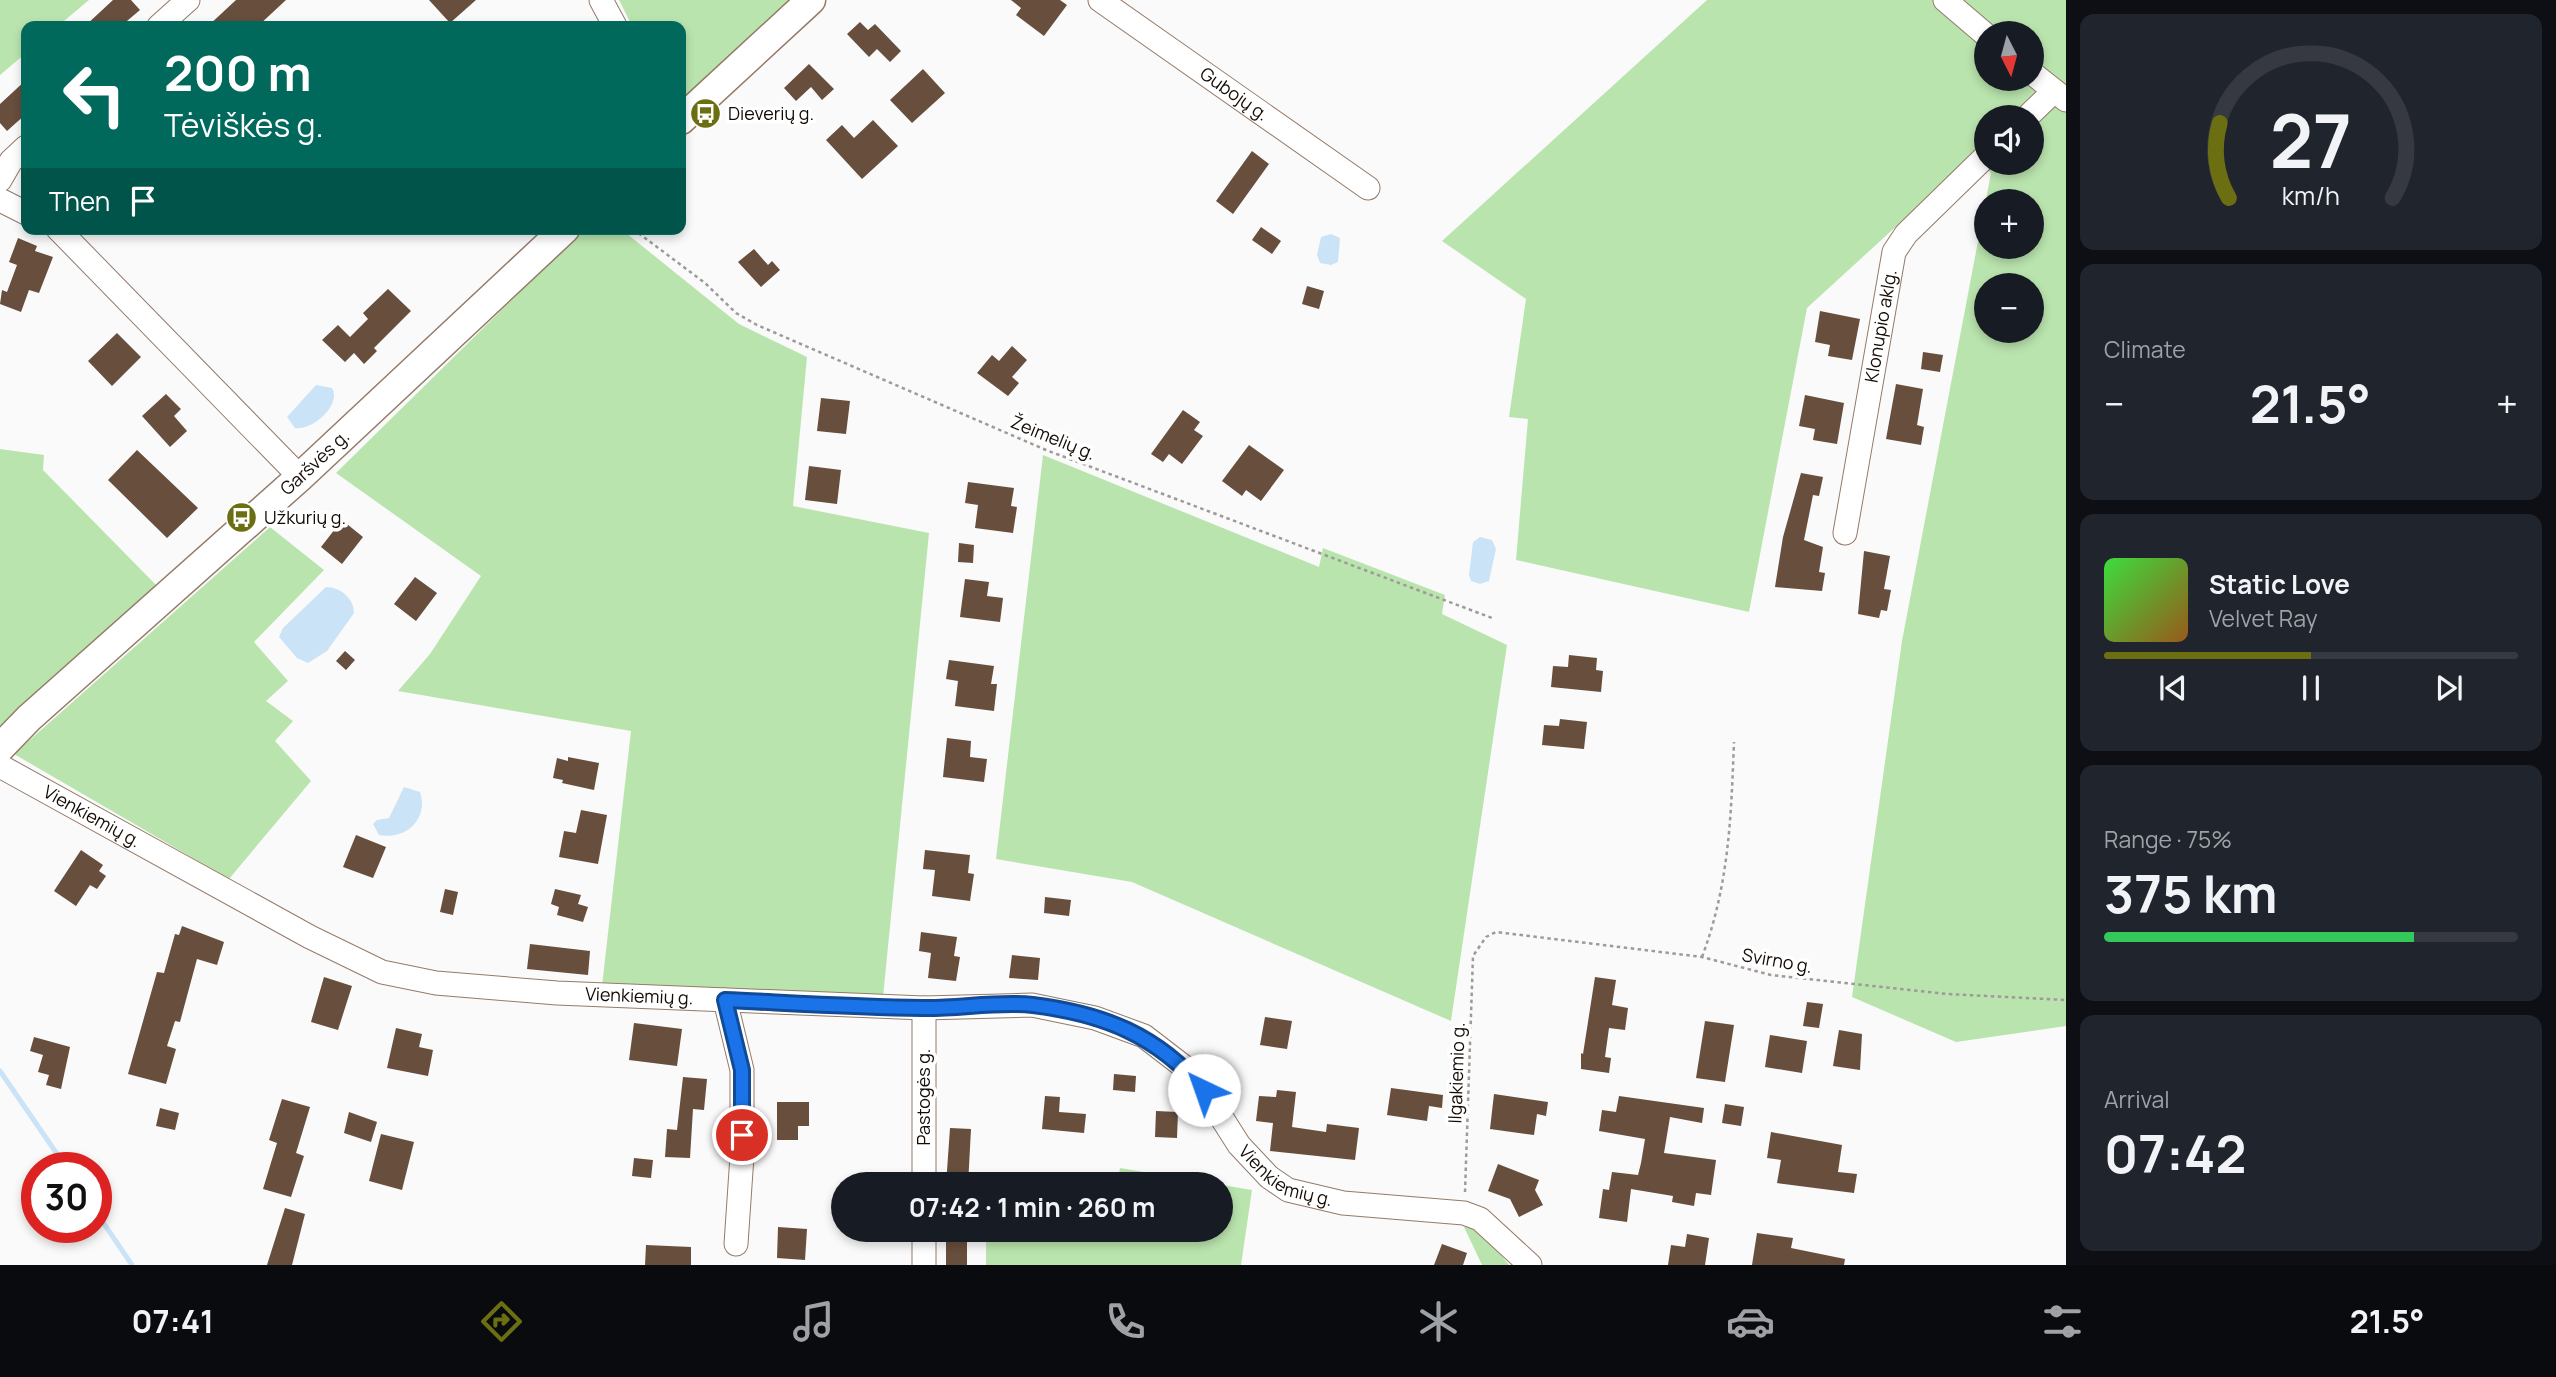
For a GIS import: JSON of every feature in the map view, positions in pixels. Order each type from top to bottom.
[{"type":"main road","points":[[686,115],[811,0]]},
{"type":"main road","name":"Garšvės g.","points":[[0,748],[29,718],[300,477],[559,235]]},
{"type":"street","points":[[165,21],[188,0]]},
{"type":"street","points":[[601,0],[612,21]]},
{"type":"street","name":"Gubojų g.","points":[[1100,0],[1368,188]]},
{"type":"street","points":[[1945,0],[1974,24]]},
{"type":"street","points":[[2044,83],[2060,96],[2044,106]]},
{"type":"street","points":[[0,180],[11,161],[21,152]]},
{"type":"street","name":"Klonupio aklg.","points":[[1845,533],[1894,251],[1906,234],[1974,168]]},
{"type":"street","points":[[0,200],[21,210]]},
{"type":"street","points":[[64,235],[300,477]]},
{"type":"street","name":"Vienkiemių g.","points":[[0,766],[310,937],[382,972],[436,983],[567,994],[924,1008],[1032,1005],[1095,1017],[1144,1036],[1183,1066],[1204,1090],[1239,1145],[1269,1177],[1288,1190],[1343,1203],[1464,1213],[1480,1219],[1530,1265]]},
{"type":"street","points":[[725,1000],[742,1070],[742,1156],[736,1244]]},
{"type":"street","name":"Pastogės g.","points":[[924,1008],[924,1172]]},
{"type":"street","points":[[923,1265],[924,1242]]},
{"type":"path","name":"Žeimelių g.","points":[[641,235],[705,283],[736,313],[757,325],[1046,450],[1492,618]]},
{"type":"path","points":[[1702,957],[1716,919],[1731,835],[1734,742]]},
{"type":"path","name":"Svirno g.","points":[[1486,937],[1496,932],[1509,933],[1702,957],[1772,975],[1947,995],[2066,1000]]},
{"type":"path","name":"Ilgakiemio g.","points":[[1464,1213],[1473,956],[1486,937]]},
{"type":"green space","points":[[0,0],[89,0],[64,21],[21,21],[21,57],[0,75]]},
{"type":"green space","points":[[619,0],[801,0],[686,106],[686,21],[630,21]]},
{"type":"green space","points":[[1707,0],[2066,0],[2066,1026],[1956,1042],[1852,997],[1902,641],[1975,259],[2044,259],[2044,189],[1988,189],[1991,175],[2044,175],[2044,105],[1974,105],[1974,157],[1807,308],[1749,612],[1516,560],[1528,419],[1509,417],[1526,299],[1442,241]]},
{"type":"green space","points":[[578,235],[628,235],[739,324],[807,357],[793,506],[929,533],[883,997],[602,986],[631,731],[398,691],[430,654],[481,576],[336,473]]},
{"type":"green space","points":[[0,449],[44,455],[43,470],[160,589],[0,732]]},
{"type":"green space","points":[[1043,455],[1319,567],[1323,548],[1445,595],[1442,614],[1507,645],[1451,1021],[1132,882],[996,859]]},
{"type":"green space","points":[[270,527],[324,570],[254,642],[288,681],[266,701],[293,721],[275,741],[311,781],[229,879],[14,754]]},
{"type":"green space","points":[[1120,1168],[1144,1172],[1119,1172]]},
{"type":"green space","points":[[1233,1187],[1252,1190],[1241,1265],[986,1265],[986,1242],[1233,1242]]},
{"type":"green space","points":[[1475,1223],[1509,1265],[1482,1265],[1464,1227]]},
{"type":"water","points":[[1331,234],[1340,238],[1338,262],[1331,265],[1320,263],[1317,255],[1321,237]]},
{"type":"water","points":[[316,385],[332,388],[333,402],[324,416],[317,421],[302,428],[295,428],[287,417]]},
{"type":"water","points":[[1480,537],[1492,540],[1496,549],[1489,581],[1480,584],[1471,581],[1469,575],[1473,542]]},
{"type":"water","points":[[326,587],[345,594],[352,603],[354,613],[327,651],[308,663],[297,658],[279,637],[283,628]]},
{"type":"water","points":[[404,787],[420,792],[422,802],[418,819],[406,831],[389,836],[379,835],[373,824],[377,820],[389,818]]},
{"type":"building","points":[[113,0],[131,0],[140,10],[127,21],[90,21]]},
{"type":"building","points":[[236,0],[286,0],[263,21],[213,21]]},
{"type":"building","points":[[429,0],[476,0],[452,21],[448,21]]},
{"type":"building","points":[[1011,0],[1060,0],[1067,5],[1044,36],[1016,15],[1021,8]]},
{"type":"building","points":[[860,22],[868,30],[875,24],[901,51],[890,62],[877,49],[869,57],[847,34]]},
{"type":"building","points":[[809,64],[834,89],[822,100],[811,87],[796,101],[784,88]]},
{"type":"building","points":[[923,69],[945,93],[912,123],[890,100]]},
{"type":"building","points":[[21,85],[21,118],[7,131],[0,123],[0,104]]},
{"type":"building","points":[[873,120],[898,146],[862,179],[826,140],[842,125],[854,138]]},
{"type":"building","points":[[1252,151],[1269,164],[1233,214],[1216,201]]},
{"type":"building","points":[[1261,227],[1281,241],[1272,254],[1252,240]]},
{"type":"building","points":[[18,238],[37,246],[35,251],[53,257],[39,293],[29,290],[21,312],[0,304],[2,290],[7,292],[17,265],[9,262]]},
{"type":"building","points":[[754,249],[768,265],[772,261],[780,270],[761,287],[738,262]]},
{"type":"building","points":[[1307,286],[1324,291],[1319,309],[1302,304]]},
{"type":"building","points":[[388,289],[411,311],[374,348],[377,351],[364,364],[354,353],[345,362],[322,340],[338,325],[350,337],[368,319],[363,313]]},
{"type":"building","points":[[1820,311],[1860,319],[1852,360],[1828,356],[1830,345],[1815,342]]},
{"type":"building","points":[[117,333],[141,357],[112,386],[88,361]]},
{"type":"building","points":[[1012,346],[1027,360],[1012,377],[1019,383],[1008,396],[977,373],[992,355],[999,361]]},
{"type":"building","points":[[1923,352],[1943,355],[1940,372],[1921,369]]},
{"type":"building","points":[[1896,384],[1923,389],[1917,425],[1924,427],[1921,445],[1886,439]]},
{"type":"building","points":[[166,394],[181,409],[174,416],[187,431],[170,447],[142,416]]},
{"type":"building","points":[[1805,395],[1844,403],[1837,444],[1813,440],[1815,429],[1799,426]]},
{"type":"building","points":[[821,398],[850,401],[846,434],[817,431]]},
{"type":"building","points":[[1183,410],[1200,422],[1194,430],[1203,436],[1182,464],[1169,454],[1163,462],[1151,454]]},
{"type":"building","points":[[1249,445],[1284,470],[1261,501],[1246,490],[1242,496],[1222,481]]},
{"type":"building","points":[[137,450],[198,508],[167,538],[108,480]]},
{"type":"building","points":[[809,466],[841,470],[837,504],[805,500]]},
{"type":"building","points":[[1801,473],[1823,477],[1819,496],[1813,495],[1804,540],[1823,547],[1819,572],[1825,573],[1822,591],[1775,587],[1783,537]]},
{"type":"building","points":[[968,482],[1014,488],[1011,506],[1017,507],[1013,533],[975,528],[978,505],[965,503]]},
{"type":"building","points":[[342,520],[363,537],[342,564],[321,547]]},
{"type":"building","points":[[959,543],[974,545],[973,563],[958,562]]},
{"type":"building","points":[[1864,551],[1890,556],[1884,589],[1891,590],[1887,611],[1881,610],[1879,618],[1858,614]]},
{"type":"building","points":[[415,577],[437,593],[416,621],[394,604]]},
{"type":"building","points":[[965,579],[989,582],[987,596],[1003,598],[1000,622],[960,617]]},
{"type":"building","points":[[345,651],[355,660],[346,670],[336,661]]},
{"type":"building","points":[[1569,655],[1597,658],[1596,670],[1603,671],[1601,692],[1551,687],[1553,666],[1568,667]]},
{"type":"building","points":[[949,660],[994,666],[991,684],[997,684],[994,711],[955,706],[958,681],[946,679]]},
{"type":"building","points":[[1560,719],[1587,722],[1584,749],[1542,745],[1544,725],[1559,726]]},
{"type":"building","points":[[947,738],[971,741],[970,757],[987,759],[984,782],[943,777]]},
{"type":"building","points":[[568,757],[599,763],[594,790],[562,783],[563,780],[553,778],[557,758],[568,761]]},
{"type":"building","points":[[581,810],[607,815],[598,864],[559,857],[564,831],[576,833]]},
{"type":"building","points":[[356,835],[386,847],[373,878],[343,867]]},
{"type":"building","points":[[81,850],[103,865],[99,871],[106,876],[97,889],[90,885],[76,906],[54,891]]},
{"type":"building","points":[[925,850],[970,855],[968,873],[974,874],[970,901],[932,896],[935,870],[923,869]]},
{"type":"building","points":[[445,889],[458,892],[453,915],[440,912]]},
{"type":"building","points":[[555,889],[581,895],[578,904],[588,907],[583,922],[557,915],[559,907],[551,904]]},
{"type":"building","points":[[1045,897],[1071,900],[1069,916],[1044,913]]},
{"type":"building","points":[[182,926],[224,942],[217,965],[197,959],[180,1022],[175,1021],[167,1046],[176,1049],[166,1084],[128,1074],[157,972],[164,973],[175,934],[179,935]]},
{"type":"building","points":[[921,932],[957,937],[954,956],[960,957],[956,981],[928,978],[931,953],[919,951]]},
{"type":"building","points":[[530,944],[590,951],[588,975],[527,969]]},
{"type":"building","points":[[1012,955],[1040,958],[1038,980],[1009,978]]},
{"type":"building","points":[[324,977],[352,986],[338,1030],[311,1022]]},
{"type":"building","points":[[1595,977],[1616,980],[1612,1005],[1628,1008],[1625,1030],[1609,1028],[1605,1057],[1611,1058],[1609,1073],[1581,1069],[1581,1053],[1583,1054]]},
{"type":"building","points":[[1807,1002],[1823,1004],[1819,1028],[1803,1026]]},
{"type":"building","points":[[1265,1017],[1292,1021],[1287,1049],[1260,1045]]},
{"type":"building","points":[[1705,1021],[1734,1025],[1725,1082],[1696,1078]]},
{"type":"building","points":[[634,1023],[682,1029],[677,1066],[629,1060]]},
{"type":"building","points":[[396,1028],[422,1034],[419,1047],[433,1050],[428,1076],[387,1068]]},
{"type":"building","points":[[1839,1030],[1862,1034],[1860,1070],[1833,1066]]},
{"type":"building","points":[[1770,1035],[1807,1041],[1802,1073],[1765,1067]]},
{"type":"building","points":[[34,1037],[70,1047],[61,1089],[46,1085],[49,1075],[38,1072],[43,1055],[30,1051]]},
{"type":"building","points":[[1114,1074],[1136,1076],[1135,1092],[1113,1090]]},
{"type":"building","points":[[683,1077],[707,1079],[704,1110],[693,1109],[690,1158],[665,1157],[667,1129],[677,1130]]},
{"type":"building","points":[[1391,1088],[1443,1095],[1442,1108],[1429,1106],[1427,1121],[1387,1115]]},
{"type":"building","points":[[1277,1090],[1296,1092],[1292,1127],[1326,1132],[1327,1124],[1359,1128],[1355,1160],[1270,1151],[1273,1123],[1256,1121],[1259,1096],[1276,1097]]},
{"type":"building","points":[[1494,1094],[1548,1102],[1546,1116],[1537,1114],[1534,1135],[1490,1129]]},
{"type":"building","points":[[1045,1096],[1060,1097],[1059,1112],[1086,1114],[1084,1133],[1042,1129]]},
{"type":"building","points":[[1619,1096],[1704,1108],[1702,1123],[1670,1117],[1664,1153],[1716,1160],[1711,1195],[1696,1193],[1694,1206],[1672,1202],[1673,1196],[1631,1189],[1627,1222],[1599,1218],[1603,1189],[1609,1190],[1612,1172],[1638,1175],[1645,1139],[1599,1131],[1602,1110],[1616,1112]]},
{"type":"building","points":[[282,1099],[310,1107],[296,1153],[304,1156],[291,1197],[263,1189],[277,1143],[269,1140]]},
{"type":"building","points":[[777,1102],[809,1102],[809,1126],[798,1126],[798,1140],[777,1140]]},
{"type":"building","points":[[1725,1104],[1744,1107],[1741,1126],[1722,1123]]},
{"type":"building","points":[[160,1108],[179,1113],[175,1130],[156,1126]]},
{"type":"building","points":[[1156,1111],[1178,1112],[1177,1138],[1155,1137]]},
{"type":"building","points":[[349,1112],[377,1122],[371,1142],[344,1133]]},
{"type":"building","points":[[950,1128],[971,1129],[969,1172],[947,1172]]},
{"type":"building","points":[[1771,1132],[1842,1145],[1838,1172],[1857,1174],[1854,1193],[1777,1183],[1781,1160],[1767,1158]]},
{"type":"building","points":[[381,1134],[414,1142],[402,1190],[369,1181]]},
{"type":"building","points":[[634,1158],[653,1160],[651,1178],[632,1176]]},
{"type":"building","points":[[1498,1164],[1539,1180],[1535,1190],[1543,1205],[1519,1217],[1510,1199],[1488,1191]]},
{"type":"building","points":[[285,1208],[305,1214],[292,1265],[267,1265]]},
{"type":"building","points":[[778,1227],[807,1229],[805,1260],[777,1258]]},
{"type":"building","points":[[1757,1233],[1793,1238],[1791,1248],[1845,1259],[1844,1265],[1752,1265]]},
{"type":"building","points":[[1687,1234],[1709,1238],[1705,1265],[1668,1265],[1671,1245],[1685,1247]]},
{"type":"building","points":[[946,1242],[967,1242],[967,1265],[946,1265]]},
{"type":"building","points":[[1442,1244],[1467,1253],[1463,1265],[1434,1265]]},
{"type":"building","points":[[646,1245],[691,1247],[691,1265],[645,1265]]},
{"type":"waterway","points":[[0,1071],[56,1152]]},
{"type":"waterway","points":[[112,1236],[132,1265]]},
{"type":"place","name":"Dieverių g.","points":[[705,114]]},
{"type":"place","name":"Užkurių g.","points":[[241,518]]},
{"type":"route","points":[[742,1135],[742,1070],[725,1000],[924,1008],[1032,1005],[1095,1017],[1144,1036],[1183,1066],[1204,1090]]}]
